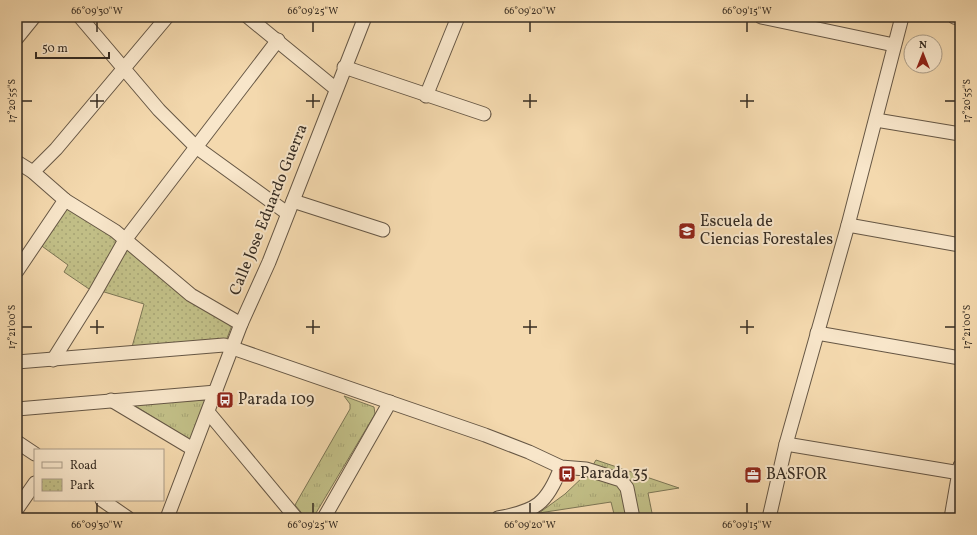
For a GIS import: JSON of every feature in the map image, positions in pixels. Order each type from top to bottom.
[{"type":"street","points":[[17,38],[34,17]]},
{"type":"street","points":[[80,17],[159,110],[196,147],[290,207],[383,230]]},
{"type":"street","points":[[33,172],[56,149],[167,17]]},
{"type":"street","name":"Calle Jose Eduardo Guerra","points":[[216,392],[241,324],[269,262],[344,67],[365,17]]},
{"type":"street","points":[[426,96],[458,17]]},
{"type":"street","points":[[762,17],[789,20],[894,46]]},
{"type":"street","points":[[769,518],[786,444],[848,225],[902,17]]},
{"type":"street","points":[[954,17],[960,18]]},
{"type":"street","points":[[250,18],[336,88]]},
{"type":"street","points":[[53,360],[95,293],[125,240],[278,40]]},
{"type":"street","points":[[344,67],[426,96],[484,114]]},
{"type":"street","points":[[876,120],[960,134]]},
{"type":"street","points":[[17,162],[33,172],[65,200],[125,240],[191,295],[241,324]]},
{"type":"street","points":[[17,271],[65,200]]},
{"type":"street","points":[[848,225],[960,245]]},
{"type":"street","points":[[817,333],[960,358]]},
{"type":"street","points":[[17,362],[224,345],[390,402],[514,447],[562,467],[586,469],[621,480],[627,488],[633,518]]},
{"type":"street","points":[[17,409],[216,392],[167,518]]},
{"type":"street","points":[[111,400],[193,449]]},
{"type":"street","points":[[324,518],[390,402]]},
{"type":"street","points":[[208,412],[296,518]]},
{"type":"street","points":[[17,442],[34,453]]},
{"type":"street","points":[[786,444],[960,471],[951,518]]},
{"type":"street","points":[[498,518],[534,508],[544,500],[555,484],[562,467]]},
{"type":"street","points":[[17,509],[34,484]]},
{"type":"street","points":[[103,501],[120,516]]},
{"type":"green space","points":[[65,204],[120,242],[92,291],[64,272],[68,265],[39,244]]},
{"type":"green space","points":[[125,248],[183,294],[232,325],[226,341],[132,347],[144,304],[101,291]]},
{"type":"green space","points":[[344,396],[374,407],[375,414],[313,518],[306,518],[295,505],[350,409],[350,404]]},
{"type":"green space","points":[[206,400],[190,440],[132,404]]},
{"type":"green space","points":[[596,460],[679,488],[648,493],[653,518],[638,518],[631,481],[625,476],[593,465]]},
{"type":"green space","points":[[585,475],[619,485],[623,493],[628,518],[615,518],[611,502],[539,513],[565,494]]},
{"type":"place","name":"Escuela de Ciencias Forestales","points":[[687,231]]},
{"type":"place","name":"Parada 109","points":[[225,400]]},
{"type":"place","name":"Parada 35","points":[[567,474]]},
{"type":"place","name":"BASFOR","points":[[753,475]]}]
